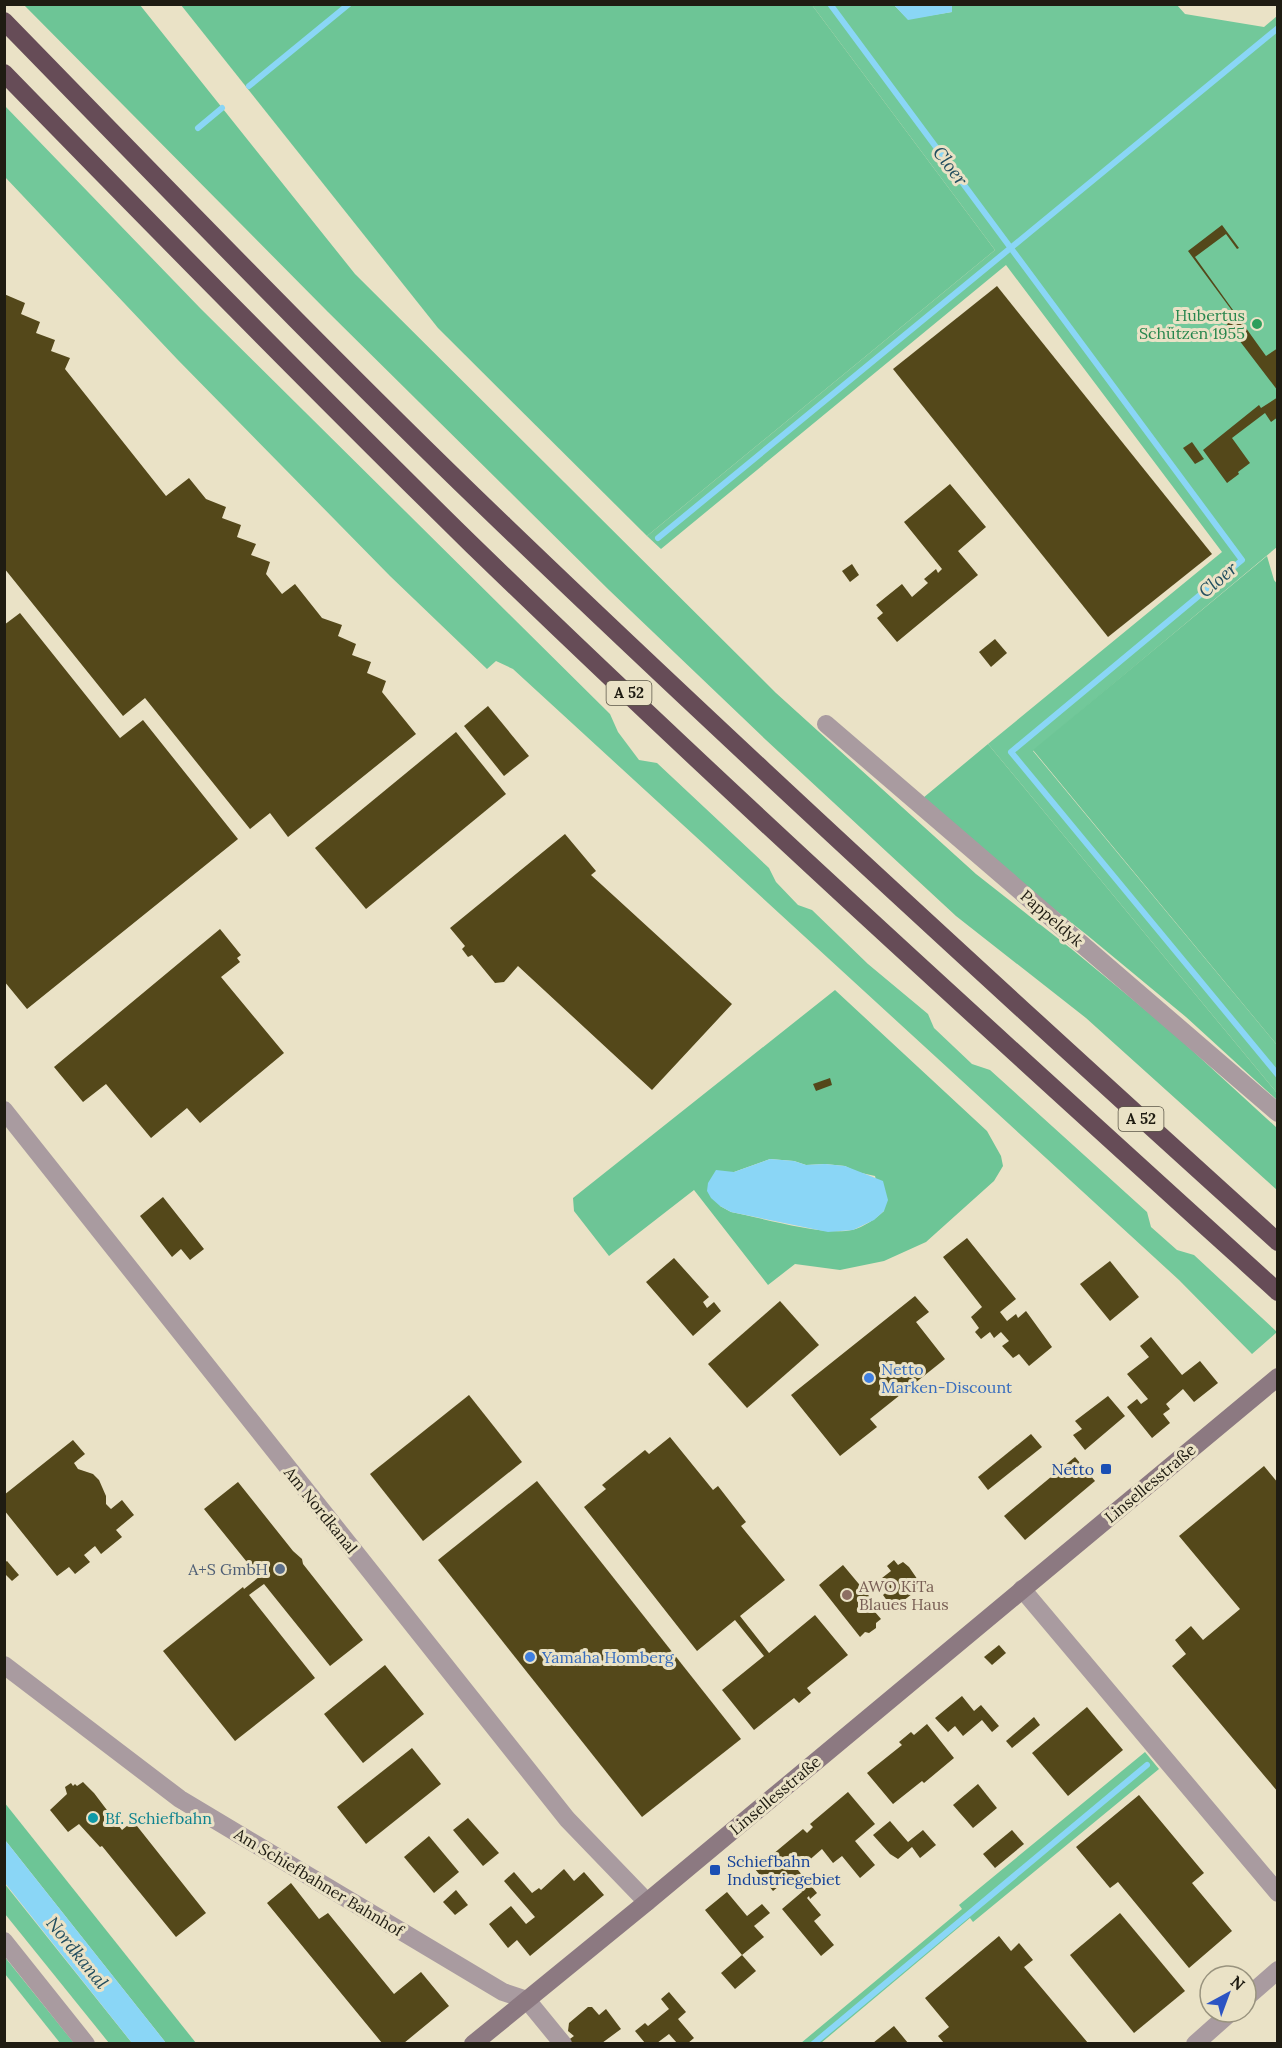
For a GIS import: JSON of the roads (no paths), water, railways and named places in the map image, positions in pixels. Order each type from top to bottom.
[{"type":"highway","name":"A 52","points":[[4,21],[222,245],[500,522],[970,964],[1278,1242]]},
{"type":"highway","name":"A 52","points":[[4,73],[195,270],[473,546],[740,799],[1276,1291]]},
{"type":"street","name":"Pappeldyk","points":[[826,724],[1278,1113]]},
{"type":"street","name":"Am Nordkanal","points":[[4,1110],[567,1819],[647,1902]]},
{"type":"street","name":"Linsellesstraße","points":[[473,2043],[647,1902],[1278,1377]]},
{"type":"street","points":[[1022,1589],[1278,1893]]},
{"type":"street","name":"Am Schiefbahner Bahnhof","points":[[4,1665],[180,1799],[503,1992],[527,2000]]},
{"type":"street","points":[[4,1941],[86,2043]]},
{"type":"street","points":[[1258,1988],[1278,1970]]},
{"type":"street","points":[[527,2000],[563,2043]]},
{"type":"street","points":[[1195,2043],[1217,2024]]},
{"type":"water","points":[[894,5],[952,5],[952,12],[908,20]]},
{"type":"water","points":[[770,1159],[794,1161],[806,1165],[845,1166],[883,1181],[888,1200],[884,1211],[874,1220],[853,1230],[828,1232],[731,1212],[711,1198],[707,1191],[708,1183],[716,1170],[734,1172]]},
{"type":"water","name":"Nordkanal","points":[[5,1840],[166,2043],[132,2043],[5,1883]]},
{"type":"waterway","points":[[249,86],[349,4]]},
{"type":"waterway","name":"Cloer","points":[[830,4],[1242,560],[1011,752],[1278,1075]]},
{"type":"waterway","points":[[658,538],[1278,28]]},
{"type":"waterway","points":[[198,128],[222,108]]},
{"type":"waterway","points":[[813,2044],[1147,1765]]},
{"type":"place","name":"Hubertus Schützen 1955","points":[[1257,324]]},
{"type":"place","name":"Netto Marken-Discount","points":[[869,1378]]},
{"type":"place","name":"Netto","points":[[1106,1469]]},
{"type":"place","name":"A+S GmbH","points":[[280,1569]]},
{"type":"place","name":"AWO KiTa Blaues Haus","points":[[847,1595]]},
{"type":"place","name":"Yamaha Homberg","points":[[530,1657]]},
{"type":"place","name":"Bf. Schiefbahn","points":[[93,1818]]},
{"type":"place","name":"Schiefbahn Industriegebiet","points":[[715,1870]]}]
